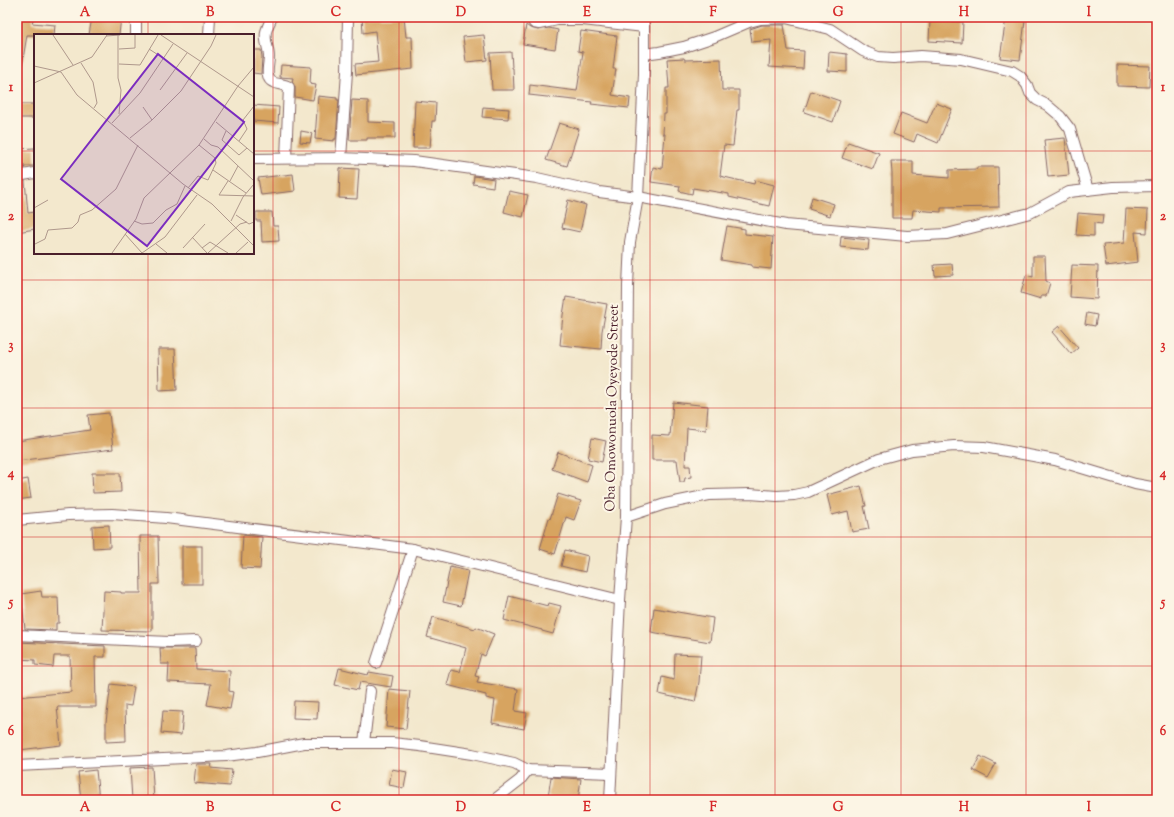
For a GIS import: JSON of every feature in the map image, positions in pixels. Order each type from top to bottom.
[{"type":"street","points":[[136,17],[136,34]]},
{"type":"street","points":[[209,34],[210,17]]},
{"type":"street","points":[[272,17],[266,32],[265,41],[269,55],[268,74],[272,82],[284,84],[289,87],[286,158]]},
{"type":"street","points":[[341,158],[347,72],[348,17]]},
{"type":"street","points":[[531,17],[534,23],[539,24],[557,20],[644,22]]},
{"type":"street","points":[[644,54],[684,47],[714,37],[749,22],[786,18],[830,29],[863,51],[878,57],[893,58],[921,56],[961,59],[1012,71],[1020,76],[1034,96],[1060,116],[1070,129],[1088,190]]},
{"type":"street","name":"Oba Omowonuola Oyeyode Street","points":[[610,800],[620,600],[626,517],[628,286],[630,242],[638,197],[644,22]]},
{"type":"street","points":[[254,159],[341,158],[414,161],[537,178],[599,192],[638,197],[786,224],[907,236],[946,234],[1030,213],[1037,211],[1069,192],[1113,187],[1157,186]]},
{"type":"street","points":[[17,176],[34,173]]},
{"type":"street","points":[[626,517],[665,504],[709,495],[750,494],[777,496],[808,492],[879,459],[912,450],[954,446],[984,446],[1055,460],[1136,484],[1157,488]]},
{"type":"street","points":[[17,520],[68,515],[120,515],[166,518],[413,549],[620,600]]},
{"type":"street","points":[[376,663],[413,549]]},
{"type":"street","points":[[17,635],[169,642],[196,641]]},
{"type":"street","points":[[364,743],[370,691]]},
{"type":"street","points":[[17,766],[226,756],[304,743],[392,743],[472,754],[514,763],[528,770],[611,773]]},
{"type":"street","points":[[494,800],[520,780],[528,770]]},
{"type":"building","points":[[17,17],[34,17],[32,23],[55,25],[54,34],[27,35],[22,65],[17,65]]},
{"type":"building","points":[[92,17],[121,17],[119,34],[89,34]]},
{"type":"building","points":[[362,17],[404,17],[406,37],[412,37],[413,69],[356,75],[355,64],[378,62],[375,31],[363,33]]},
{"type":"building","points":[[1006,18],[1025,21],[1020,60],[1000,58]]},
{"type":"building","points":[[930,20],[963,22],[962,43],[929,41]]},
{"type":"building","points":[[526,25],[530,28],[538,30],[549,28],[558,30],[555,49],[523,44]]},
{"type":"building","points":[[762,25],[784,25],[788,50],[804,51],[803,69],[769,67],[771,40],[752,42],[750,29]]},
{"type":"building","points":[[581,31],[617,36],[613,69],[616,69],[612,95],[630,98],[629,108],[529,95],[530,85],[577,91],[583,52],[578,51]]},
{"type":"building","points":[[484,35],[487,60],[466,62],[463,37]]},
{"type":"building","points":[[254,50],[261,50],[261,74],[254,73]]},
{"type":"building","points":[[511,52],[514,90],[492,90],[490,53]]},
{"type":"building","points":[[829,52],[847,54],[847,72],[828,71]]},
{"type":"building","points":[[684,58],[685,60],[721,59],[722,90],[739,90],[739,110],[737,110],[733,146],[724,145],[720,176],[754,184],[755,180],[774,185],[769,206],[729,197],[729,194],[693,188],[692,194],[679,191],[680,186],[651,182],[653,167],[662,169],[665,134],[663,134],[664,114],[666,114],[666,88],[669,88],[667,59]]},
{"type":"building","points":[[281,65],[311,67],[310,84],[316,85],[313,100],[295,97],[295,87],[292,82],[293,78],[280,77]]},
{"type":"building","points":[[1117,65],[1150,66],[1149,87],[1117,86]]},
{"type":"building","points":[[811,91],[840,101],[833,122],[804,112]]},
{"type":"building","points":[[318,96],[337,98],[337,100],[339,100],[336,139],[334,139],[334,141],[315,139]]},
{"type":"building","points":[[352,100],[368,101],[368,122],[395,123],[395,138],[367,138],[367,140],[349,140]]},
{"type":"building","points":[[415,101],[436,103],[435,121],[432,121],[430,148],[413,148]]},
{"type":"building","points":[[936,103],[952,109],[938,143],[917,134],[914,142],[893,134],[901,113],[927,123]]},
{"type":"building","points":[[17,104],[34,104],[34,118],[17,118]]},
{"type":"building","points":[[254,105],[279,107],[278,123],[254,121]]},
{"type":"building","points":[[483,107],[509,109],[508,119],[482,117]]},
{"type":"building","points":[[559,123],[579,129],[567,166],[546,160]]},
{"type":"building","points":[[301,131],[312,133],[310,143],[300,142]]},
{"type":"building","points":[[1065,138],[1069,175],[1048,177],[1044,140]]},
{"type":"building","points":[[848,142],[879,153],[873,169],[842,158]]},
{"type":"building","points":[[34,148],[34,166],[24,166],[25,168],[17,169],[17,149]]},
{"type":"building","points":[[891,161],[913,161],[913,175],[949,178],[949,170],[977,169],[977,167],[998,167],[999,207],[941,208],[941,212],[913,210],[912,218],[892,218]]},
{"type":"building","points":[[340,168],[359,169],[357,199],[339,198]]},
{"type":"building","points":[[293,174],[295,191],[261,195],[258,178]]},
{"type":"building","points":[[474,176],[494,179],[493,187],[473,184]]},
{"type":"building","points":[[25,181],[28,213],[34,212],[34,229],[17,232],[17,182]]},
{"type":"building","points":[[509,191],[528,195],[523,217],[504,212]]},
{"type":"building","points":[[812,197],[834,204],[830,216],[809,209]]},
{"type":"building","points":[[568,200],[586,205],[580,232],[562,228]]},
{"type":"building","points":[[1126,209],[1148,210],[1147,233],[1135,232],[1138,262],[1106,266],[1103,245],[1124,243]]},
{"type":"building","points":[[256,212],[272,212],[273,226],[278,226],[279,241],[262,242],[261,221],[256,221]]},
{"type":"building","points":[[1078,213],[1103,215],[1102,224],[1094,223],[1094,236],[1076,235]]},
{"type":"building","points":[[727,226],[745,229],[745,234],[773,237],[771,269],[752,267],[752,265],[721,260]]},
{"type":"building","points":[[841,237],[869,240],[868,250],[840,247]]},
{"type":"building","points":[[1033,256],[1045,256],[1046,281],[1050,283],[1046,296],[1041,296],[1041,299],[1021,293],[1026,275],[1033,277]]},
{"type":"building","points":[[952,264],[953,275],[935,276],[934,265]]},
{"type":"building","points":[[1072,265],[1098,266],[1097,299],[1070,297]]},
{"type":"building","points":[[566,297],[607,304],[602,331],[601,349],[560,345]]},
{"type":"building","points":[[1087,313],[1097,315],[1095,326],[1085,324]]},
{"type":"building","points":[[1059,326],[1078,348],[1071,354],[1052,332]]},
{"type":"building","points":[[158,349],[175,349],[177,390],[159,391]]},
{"type":"building","points":[[673,402],[708,406],[706,430],[687,428],[685,466],[690,466],[691,477],[685,478],[684,482],[680,482],[677,460],[652,460],[652,435],[670,436]]},
{"type":"building","points":[[109,413],[113,449],[17,461],[17,441],[90,430],[88,415]]},
{"type":"building","points":[[592,438],[606,441],[602,462],[588,459]]},
{"type":"building","points":[[558,452],[592,465],[587,482],[552,469]]},
{"type":"building","points":[[92,473],[120,473],[121,492],[93,493]]},
{"type":"building","points":[[28,479],[31,498],[17,500],[17,481]]},
{"type":"building","points":[[861,486],[866,506],[864,506],[869,529],[852,532],[848,511],[832,515],[827,495]]},
{"type":"building","points":[[558,494],[581,501],[574,520],[566,517],[555,554],[540,549]]},
{"type":"building","points":[[109,525],[110,547],[93,548],[92,526]]},
{"type":"building","points":[[243,535],[262,537],[260,569],[241,568]]},
{"type":"building","points":[[140,536],[158,536],[159,584],[152,584],[152,631],[102,630],[104,591],[141,593]]},
{"type":"building","points":[[182,546],[202,546],[202,584],[182,584]]},
{"type":"building","points":[[565,550],[588,556],[585,572],[561,566]]},
{"type":"building","points":[[450,567],[468,571],[461,606],[443,602]]},
{"type":"building","points":[[41,591],[42,597],[58,597],[59,623],[56,623],[56,630],[25,629],[21,594]]},
{"type":"building","points":[[509,596],[548,606],[549,603],[561,606],[553,634],[504,620]]},
{"type":"building","points":[[654,608],[713,618],[710,642],[651,632]]},
{"type":"building","points":[[433,617],[475,629],[476,627],[494,634],[485,656],[481,654],[475,676],[479,677],[477,682],[518,689],[515,711],[527,713],[524,729],[492,723],[495,700],[486,698],[486,695],[447,685],[451,670],[460,672],[466,648],[427,637]]},
{"type":"building","points":[[17,642],[105,646],[105,657],[95,657],[96,707],[57,707],[61,745],[19,750],[17,720],[20,719],[17,697],[71,692],[70,656],[54,656],[53,667],[35,665],[35,660],[17,659]]},
{"type":"building","points":[[160,648],[195,648],[196,669],[230,671],[229,691],[233,692],[230,709],[207,705],[211,684],[168,682],[169,664],[161,664]]},
{"type":"building","points":[[675,654],[701,655],[699,682],[695,702],[659,694],[662,677],[674,680]]},
{"type":"building","points":[[339,668],[368,675],[369,672],[393,676],[391,687],[360,682],[358,690],[335,685]]},
{"type":"building","points":[[111,684],[134,687],[131,706],[125,705],[126,741],[106,742],[106,722]]},
{"type":"building","points":[[389,689],[410,691],[406,729],[386,727]]},
{"type":"building","points":[[294,701],[318,702],[317,719],[293,718]]},
{"type":"building","points":[[163,711],[183,712],[181,735],[161,733]]},
{"type":"building","points":[[980,756],[996,764],[988,778],[973,770]]},
{"type":"building","points":[[196,764],[212,764],[211,768],[232,770],[230,786],[194,783]]},
{"type":"building","points":[[152,767],[154,800],[132,800],[130,768]]},
{"type":"building","points":[[392,769],[407,772],[404,788],[389,785]]},
{"type":"building","points":[[96,770],[99,800],[81,800],[78,772]]},
{"type":"building","points":[[551,777],[581,779],[578,800],[548,797]]}]
